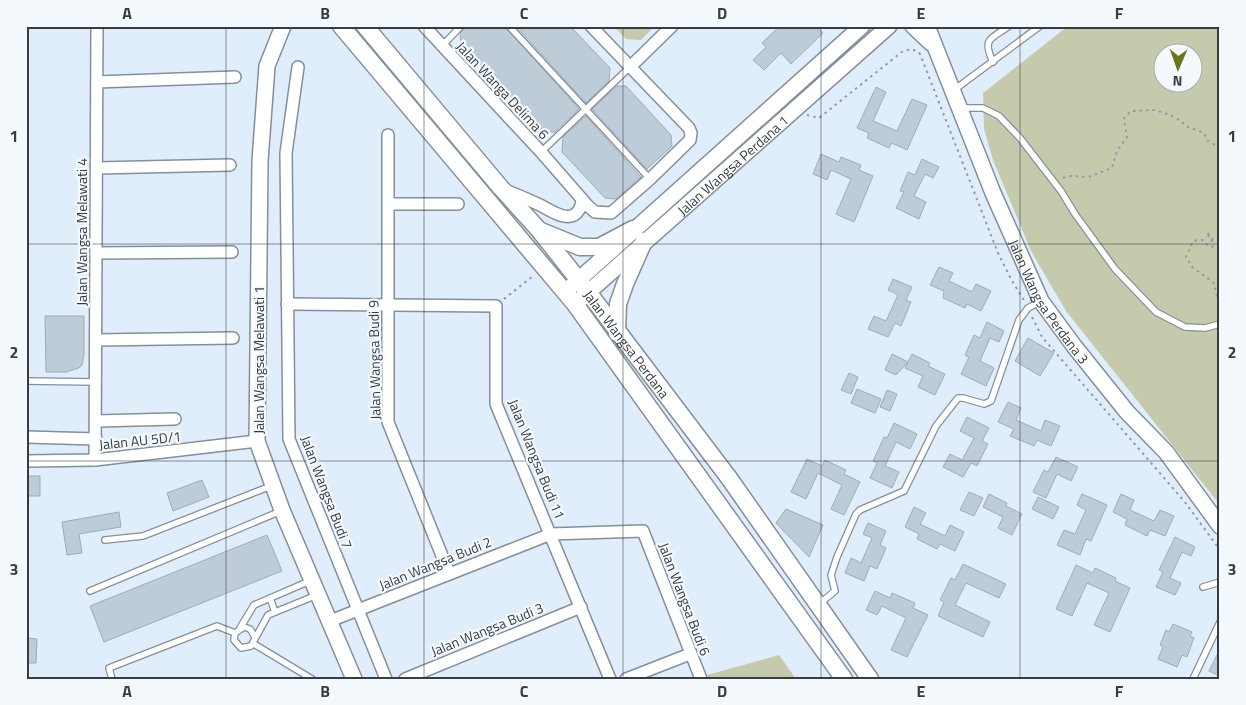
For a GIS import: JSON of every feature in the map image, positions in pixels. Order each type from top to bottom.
[{"type":"main road","name":"Jalan Wangsa Perdana","points":[[341,26],[570,298],[844,679]]},
{"type":"main road","name":"Jalan Wangsa Perdana","points":[[365,26],[501,188],[539,230],[583,286],[729,478],[870,679]]},
{"type":"main road","points":[[539,230],[580,247],[599,247],[639,235]]},
{"type":"main road","points":[[617,333],[618,304],[639,235]]},
{"type":"street","name":"Jalan Wangsa Melawati 4","points":[[95,460],[97,26]]},
{"type":"street","name":"Jalan Wangsa Melawati 1","points":[[283,26],[267,66],[260,161],[257,441],[316,595],[330,621],[354,679]]},
{"type":"street","name":"Jalan Wanga Delima 6","points":[[424,26],[595,212],[611,213],[690,140],[691,133],[689,128],[630,66]]},
{"type":"street","points":[[591,26],[630,66],[672,26]]},
{"type":"street","name":"Jalan Wangsa Perdana 1","points":[[570,298],[862,26]]},
{"type":"street","name":"Jalan Wangsa Perdana 1","points":[[639,235],[888,26]]},
{"type":"street","name":"Jalan Wangsa Perdana 3","points":[[913,26],[929,32],[993,193],[1041,301],[1127,412],[1166,452],[1220,526]]},
{"type":"street","name":"Jalan Wangsa Budi 7","points":[[298,67],[286,153],[289,439],[386,679]]},
{"type":"street","points":[[97,82],[235,77]]},
{"type":"street","name":"Jalan Wangsa Budi 9","points":[[388,135],[388,422],[450,573]]},
{"type":"street","points":[[97,168],[230,165]]},
{"type":"street","points":[[501,188],[554,213],[566,216],[574,214],[579,210],[582,199]]},
{"type":"street","points":[[389,204],[458,204]]},
{"type":"street","points":[[96,253],[232,252]]},
{"type":"street","points":[[287,304],[496,306]]},
{"type":"street","name":"Jalan Wangsa Budi 11","points":[[496,306],[496,404],[610,679]]},
{"type":"street","points":[[96,340],[233,338]]},
{"type":"street","points":[[96,421],[175,419]]},
{"type":"street","points":[[26,438],[96,439]]},
{"type":"street","name":"Jalan AU 5D/1","points":[[26,461],[95,460],[257,441]]},
{"type":"street","name":"Jalan Wangsa Budi 6","points":[[551,534],[644,532],[701,679]]},
{"type":"street","name":"Jalan Wangsa Budi 2","points":[[330,621],[551,534]]},
{"type":"street","name":"Jalan Wangsa Budi 3","points":[[405,679],[581,607]]},
{"type":"street","points":[[626,679],[690,654]]},
{"type":"lane","points":[[442,46],[461,26]]},
{"type":"lane","points":[[509,26],[650,179]]},
{"type":"lane","points":[[993,62],[987,46],[988,42],[1009,26]]},
{"type":"lane","points":[[952,91],[1040,26]]},
{"type":"lane","points":[[541,152],[630,66]]},
{"type":"lane","points":[[959,108],[983,108],[998,116],[1020,138],[1115,269],[1156,312],[1185,327],[1205,328],[1220,324]]},
{"type":"lane","points":[[817,605],[835,591],[831,575],[856,514],[860,510],[904,491],[936,426],[958,398],[984,404],[991,401],[1019,320],[1028,308],[1041,301]]},
{"type":"lane","points":[[26,381],[96,382]]},
{"type":"lane","points":[[105,540],[143,536],[273,485]]},
{"type":"lane","points":[[90,591],[282,510]]},
{"type":"lane","points":[[1203,588],[1220,582]]},
{"type":"lane","points":[[235,633],[254,605],[270,598],[316,595]]},
{"type":"lane","points":[[235,633],[236,643],[241,648],[248,648],[268,615],[316,595]]},
{"type":"lane","points":[[270,598],[275,612]]},
{"type":"lane","points":[[1193,679],[1220,622]]},
{"type":"lane","points":[[112,679],[109,668],[217,626],[235,633]]},
{"type":"lane","points":[[240,628],[250,629],[254,640],[312,679]]},
{"type":"path","points":[[1053,182],[1070,176],[1088,177],[1112,168],[1117,151],[1127,137],[1124,118],[1131,111],[1155,110],[1175,116],[1188,127],[1204,133],[1208,141],[1220,148]]},
{"type":"path","points":[[1207,232],[1212,239],[1220,244],[1210,240],[1207,232]]},
{"type":"path","points":[[1220,244],[1210,247],[1202,240],[1193,241],[1186,257],[1192,267],[1214,283],[1220,309]]},
{"type":"path","points":[[496,306],[544,267]]},
{"type":"green space","points":[[613,26],[655,26],[641,40],[626,39]]},
{"type":"green space","points":[[1068,26],[1220,26],[1220,505],[1066,311],[1031,251],[993,160],[984,129],[983,93]]},
{"type":"green space","points":[[779,655],[796,679],[709,679],[707,675]]},
{"type":"building","points":[[467,26],[504,26],[579,109],[555,132],[543,132],[461,43],[460,33]]},
{"type":"building","points":[[516,26],[570,26],[610,68],[609,81],[586,103]]},
{"type":"building","points":[[780,26],[816,26],[823,33],[791,64],[781,53],[764,70],[753,60],[766,47],[762,43]]},
{"type":"building","points":[[617,86],[626,86],[671,135],[672,146],[647,169],[592,109]]},
{"type":"building","points":[[876,87],[886,92],[873,121],[897,131],[912,99],[927,105],[907,150],[892,143],[889,148],[867,138],[869,133],[857,128]]},
{"type":"building","points":[[586,116],[641,177],[616,199],[605,198],[562,152],[563,137]]},
{"type":"building","points":[[821,154],[839,162],[841,157],[861,165],[859,170],[873,176],[854,222],[836,214],[851,179],[831,170],[827,180],[813,174]]},
{"type":"building","points":[[922,159],[939,167],[933,178],[925,174],[914,196],[926,202],[919,219],[896,208],[904,192],[900,191],[908,172],[915,175]]},
{"type":"building","points":[[939,267],[953,273],[949,281],[972,292],[976,284],[991,291],[981,311],[967,304],[965,308],[943,298],[944,291],[930,285]]},
{"type":"building","points":[[893,279],[912,287],[906,300],[911,302],[901,326],[895,323],[888,337],[868,329],[874,316],[886,321],[898,295],[888,290]]},
{"type":"building","points":[[45,316],[84,316],[84,355],[82,365],[79,368],[66,372],[46,372]]},
{"type":"building","points":[[987,322],[1004,331],[999,342],[990,338],[980,361],[994,368],[986,386],[961,374],[969,357],[965,355],[974,335],[980,338]]},
{"type":"building","points":[[1028,338],[1054,353],[1040,376],[1015,361]]},
{"type":"building","points":[[892,354],[908,362],[896,375],[885,370]]},
{"type":"building","points":[[912,354],[930,363],[928,366],[945,374],[935,395],[918,387],[923,376],[905,368]]},
{"type":"building","points":[[849,373],[858,377],[851,394],[841,390]]},
{"type":"building","points":[[857,389],[881,399],[875,413],[851,403]]},
{"type":"building","points":[[887,390],[897,394],[890,411],[880,407]]},
{"type":"building","points":[[1008,402],[1021,408],[1016,420],[1041,431],[1045,420],[1060,426],[1051,446],[1037,440],[1034,446],[1010,436],[1014,429],[998,422]]},
{"type":"building","points":[[967,417],[989,428],[982,441],[988,444],[977,466],[971,463],[963,477],[943,467],[950,454],[962,460],[974,438],[960,431]]},
{"type":"building","points":[[894,423],[917,434],[910,449],[896,442],[885,466],[899,472],[892,488],[870,478],[877,463],[873,461],[884,437],[887,438]]},
{"type":"building","points":[[1056,457],[1078,467],[1071,481],[1057,474],[1046,498],[1033,492],[1044,470],[1048,472]]},
{"type":"building","points":[[807,459],[822,466],[825,460],[846,470],[844,474],[860,482],[844,515],[831,509],[842,485],[818,473],[806,499],[791,492]]},
{"type":"building","points":[[26,476],[40,476],[40,496],[26,496]]},
{"type":"building","points":[[202,480],[209,497],[173,511],[167,493]]},
{"type":"building","points":[[969,492],[983,498],[974,516],[960,510]]},
{"type":"building","points":[[989,494],[1007,503],[1006,506],[1022,514],[1012,535],[998,528],[1003,517],[983,507]]},
{"type":"building","points":[[1082,494],[1107,505],[1091,541],[1086,539],[1080,555],[1057,545],[1064,530],[1075,534],[1086,510],[1077,505]]},
{"type":"building","points":[[1121,494],[1134,500],[1130,510],[1154,521],[1160,510],[1174,516],[1165,536],[1150,530],[1147,536],[1125,525],[1127,519],[1113,512]]},
{"type":"building","points":[[1038,497],[1059,507],[1053,519],[1032,509]]},
{"type":"building","points":[[914,507],[926,513],[920,524],[945,536],[950,525],[964,532],[955,551],[940,544],[937,549],[917,539],[919,534],[905,527]]},
{"type":"building","points":[[786,509],[823,525],[809,557],[776,523]]},
{"type":"building","points":[[119,512],[121,527],[79,534],[82,553],[67,555],[62,522]]},
{"type":"building","points":[[868,523],[886,531],[880,545],[886,548],[877,569],[870,566],[864,581],[845,573],[851,558],[861,563],[872,538],[863,534]]},
{"type":"building","points":[[267,535],[282,571],[104,642],[90,606]]},
{"type":"building","points":[[1175,537],[1195,547],[1191,556],[1182,552],[1170,578],[1181,583],[1175,595],[1156,587],[1163,572],[1159,570]]},
{"type":"building","points":[[963,564],[1006,584],[999,598],[966,583],[955,605],[990,622],[983,637],[938,616],[944,602],[940,600],[951,578],[955,580]]},
{"type":"building","points":[[1076,565],[1093,573],[1095,568],[1116,578],[1115,581],[1130,588],[1110,632],[1094,625],[1109,593],[1087,583],[1072,616],[1056,609]]},
{"type":"building","points":[[875,591],[890,598],[892,593],[915,603],[913,608],[928,615],[907,657],[891,650],[906,618],[882,606],[877,615],[866,610]]},
{"type":"building","points":[[1173,624],[1192,632],[1190,636],[1194,638],[1187,657],[1182,655],[1177,667],[1158,659],[1163,647],[1160,645],[1166,630],[1169,632]]},
{"type":"building","points":[[26,638],[37,639],[36,663],[26,663]]},
{"type":"building","points":[[1220,649],[1220,676],[1209,671]]}]
